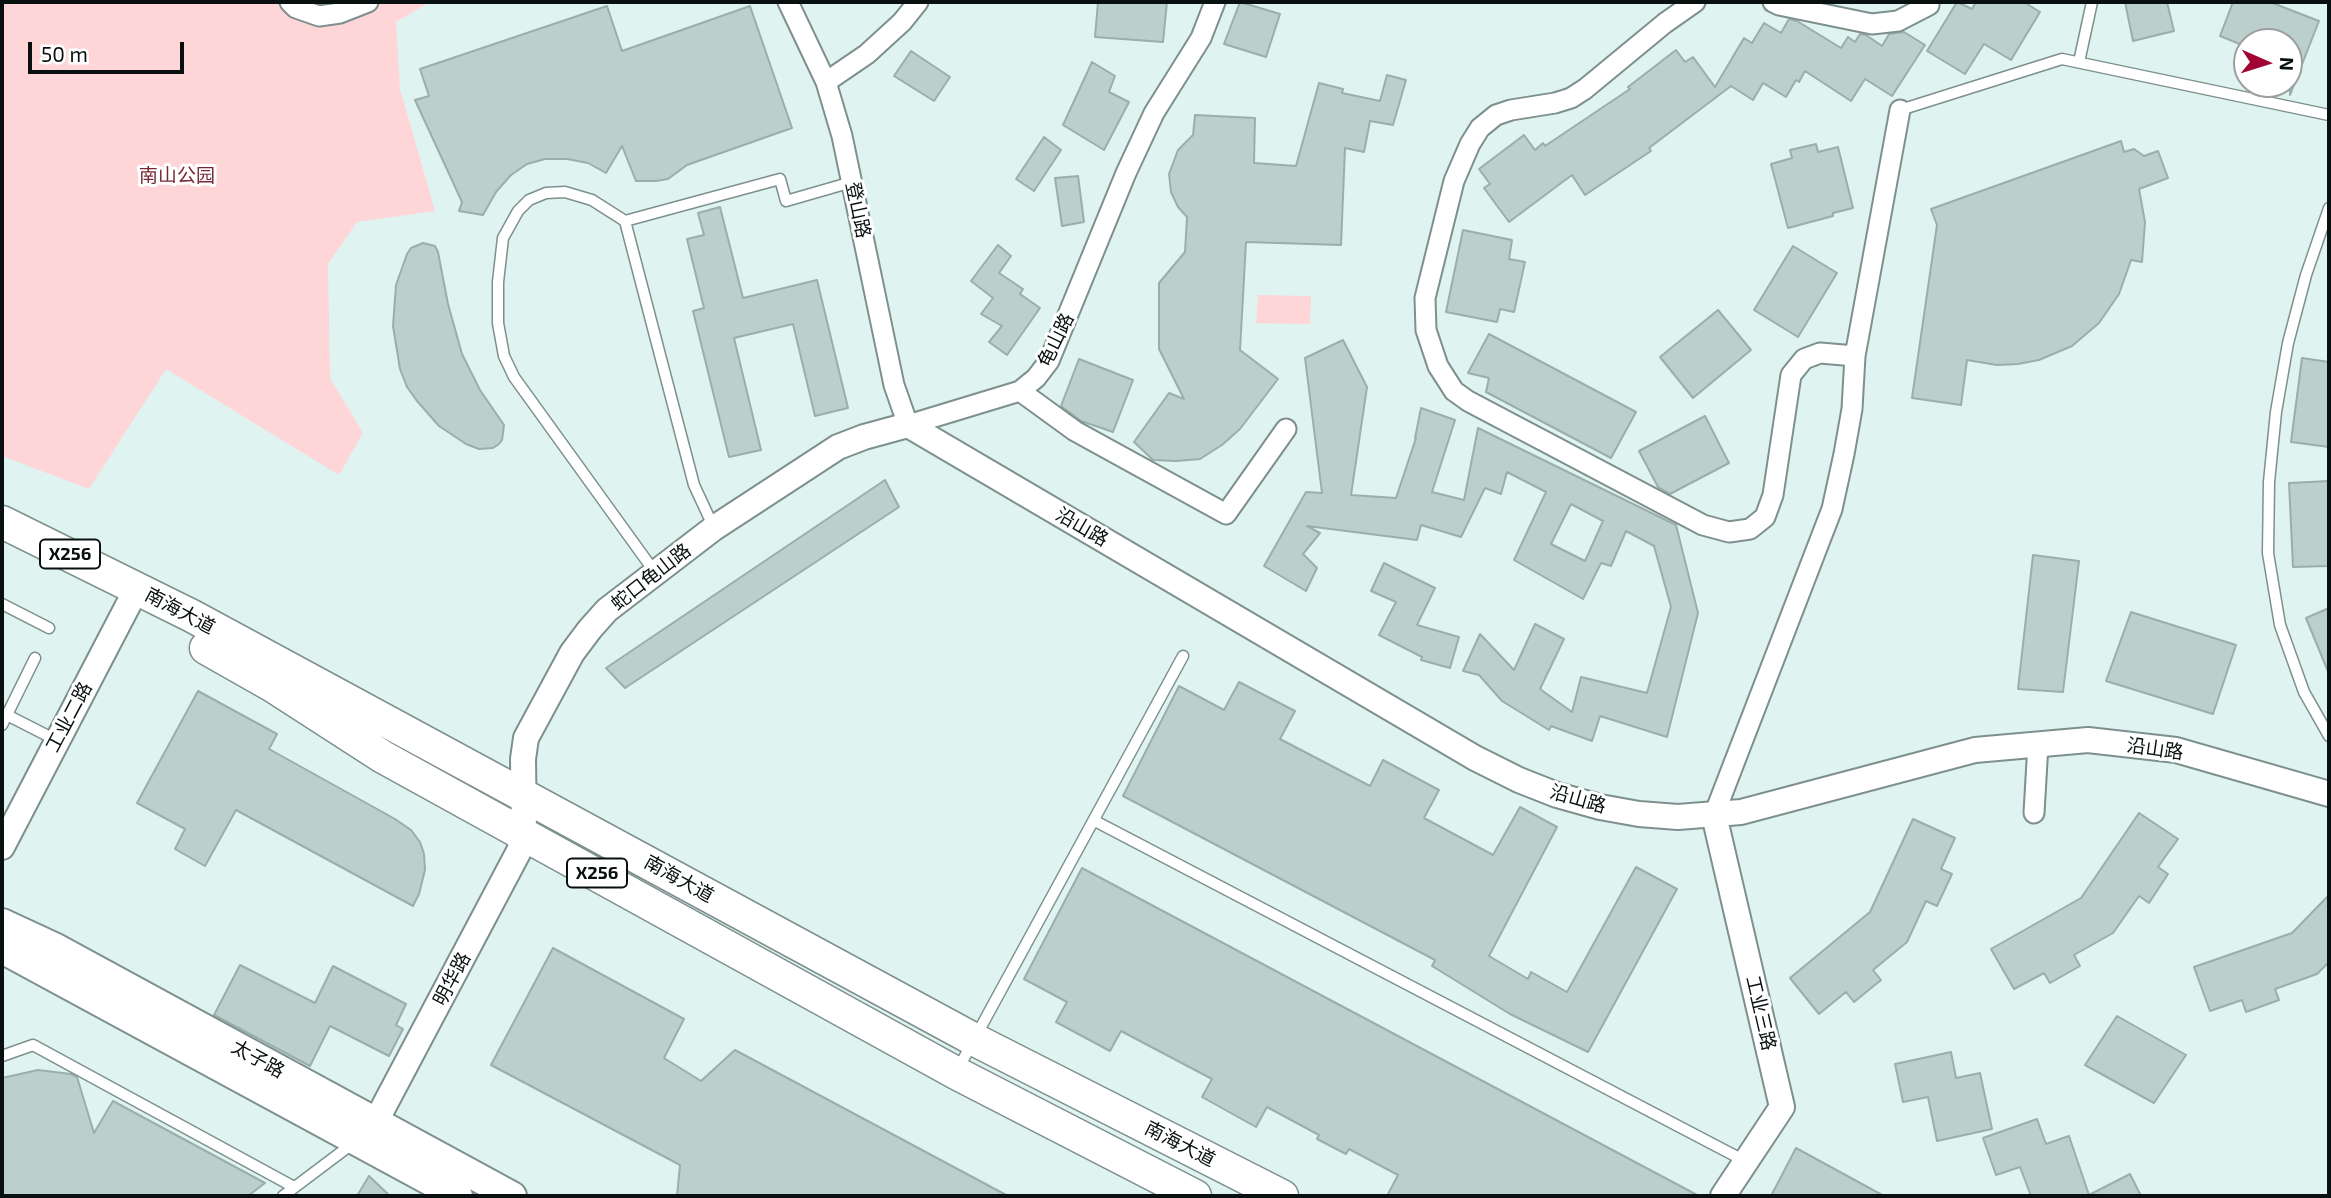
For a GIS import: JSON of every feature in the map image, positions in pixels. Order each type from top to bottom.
[{"type":"main road","name":"南海大道","points":[[2,522],[132,597],[383,757],[956,1073],[1195,1196]]},
{"type":"main road","name":"南海大道","points":[[2,544],[132,597],[523,794],[975,1040],[1282,1196]]},
{"type":"main road","name":"太子路","points":[[2,923],[56,948],[365,1132],[458,1196]]},
{"type":"main road","name":"太子路","points":[[2,950],[365,1132],[512,1196]]},
{"type":"street","points":[[290,2],[296,8],[319,16],[340,13],[368,2]]},
{"type":"street","name":"登山路","points":[[788,2],[826,82],[842,136],[894,385],[908,425]]},
{"type":"street","points":[[826,82],[867,54],[902,22],[918,2]]},
{"type":"street","name":"龟山路","points":[[908,425],[1020,391],[1036,379],[1049,361],[1126,173],[1154,113],[1201,38],[1215,2]]},
{"type":"street","points":[[1695,2],[1571,98],[1511,110],[1496,115],[1480,128],[1454,181],[1425,298],[1426,330],[1438,366],[1454,391],[1468,401],[1703,524],[1729,532],[1750,529],[1765,517],[1773,495],[1791,375],[1804,359],[1820,353],[1855,356]]},
{"type":"street","points":[[1773,2],[1872,24],[1898,21],[1929,5]]},
{"type":"street","points":[[1714,815],[1832,509],[1852,409],[1855,356],[1900,110]]},
{"type":"street","points":[[1020,391],[1075,431],[1227,514],[1286,429]]},
{"type":"street","name":"蛇口龟山路","points":[[524,833],[523,759],[526,738],[572,653],[607,610],[714,528],[838,447],[908,425]]},
{"type":"street","name":"沿山路","points":[[908,425],[1475,758],[1557,795],[1600,807],[1678,817],[1714,815],[1751,809],[1975,750],[2088,740],[2176,750],[2329,794]]},
{"type":"street","name":"工业二路","points":[[2,847],[132,597]]},
{"type":"street","points":[[2034,813],[2038,744]]},
{"type":"street","name":"工业三路","points":[[1714,815],[1782,1107],[1723,1196]]},
{"type":"street","name":"明华路","points":[[365,1132],[511,867],[524,833]]},
{"type":"lane","points":[[2078,62],[2092,2]]},
{"type":"lane","points":[[1900,110],[2062,59],[2329,115]]},
{"type":"lane","points":[[625,221],[780,179],[786,201],[852,183]]},
{"type":"lane","points":[[656,573],[514,377],[504,356],[498,323],[498,282],[503,239],[518,211],[529,201],[546,193],[565,192],[592,200],[625,221],[694,485],[714,528]]},
{"type":"lane","points":[[2329,208],[2306,275],[2286,355],[2276,412],[2269,482],[2268,553],[2280,625],[2304,692],[2329,736]]},
{"type":"lane","points":[[2,604],[49,628]]},
{"type":"lane","points":[[956,1073],[1183,656]]},
{"type":"lane","points":[[2,725],[35,658]]},
{"type":"lane","points":[[7,715],[57,741]]},
{"type":"lane","points":[[1095,821],[1745,1161]]},
{"type":"lane","points":[[2,1056],[33,1045],[294,1187]]},
{"type":"lane","points":[[283,1196],[365,1132]]},
{"type":"green space","name":"南山公园","points":[[2,2],[430,2],[396,22],[400,89],[435,211],[357,222],[328,264],[330,378],[363,433],[339,475],[166,369],[89,489],[2,456]]},
{"type":"green space","points":[[1258,295],[1311,296],[1310,324],[1256,323]]},
{"type":"building","points":[[1098,2],[1167,2],[1163,42],[1095,37]]},
{"type":"building","points":[[1240,2],[1280,14],[1266,57],[1224,44]]},
{"type":"building","points":[[1957,2],[1972,9],[1976,2],[2024,2],[2040,12],[2011,60],[1984,44],[1965,74],[1927,51]]},
{"type":"building","points":[[2125,2],[2167,2],[2174,31],[2133,41]]},
{"type":"building","points":[[2233,2],[2270,2],[2319,21],[2303,62],[2303,28],[2233,28],[2233,41],[2220,36]]},
{"type":"building","points":[[607,6],[622,51],[750,6],[792,128],[687,165],[668,179],[656,181],[636,181],[622,146],[606,173],[588,163],[545,159],[527,164],[511,175],[496,192],[483,215],[459,211],[462,202],[415,100],[429,96],[420,69]]},
{"type":"building","points":[[1789,19],[1797,21],[1841,48],[1848,37],[1855,42],[1860,34],[1866,35],[1882,46],[1889,34],[1904,32],[1925,45],[1892,96],[1865,79],[1851,101],[1805,71],[1786,97],[1763,83],[1753,100],[1731,86],[1649,148],[1651,151],[1585,195],[1572,175],[1509,222],[1484,188],[1490,184],[1479,169],[1524,135],[1535,150],[1543,143],[1545,146],[1630,89],[1628,87],[1676,50],[1685,62],[1693,57],[1715,87],[1744,38],[1752,43],[1764,23],[1781,33]]},
{"type":"building","points":[[911,51],[950,77],[934,101],[894,76]]},
{"type":"building","points":[[1092,62],[1115,76],[1109,92],[1129,102],[1104,150],[1063,125]]},
{"type":"building","points":[[1387,75],[1406,80],[1393,125],[1370,121],[1364,152],[1345,148],[1341,245],[1246,242],[1240,350],[1278,379],[1240,429],[1222,445],[1200,459],[1153,460],[1134,442],[1169,393],[1184,399],[1159,349],[1159,283],[1185,252],[1187,217],[1178,207],[1171,192],[1169,174],[1178,150],[1193,135],[1195,115],[1255,118],[1254,163],[1296,166],[1319,83],[1343,89],[1342,93],[1380,101]]},
{"type":"building","points":[[1044,137],[1061,150],[1034,191],[1016,179]]},
{"type":"building","points":[[2121,141],[2124,152],[2134,149],[2144,156],[2158,151],[2168,178],[2139,189],[2145,222],[2142,262],[2131,260],[2119,294],[2099,323],[2072,346],[2039,360],[1997,365],[1967,360],[1961,405],[1912,398],[1937,225],[1931,209]]},
{"type":"building","points":[[1816,144],[1818,152],[1838,147],[1853,208],[1788,228],[1771,164],[1792,158],[1790,150]]},
{"type":"building","points":[[1078,176],[1084,222],[1062,226],[1055,178]]},
{"type":"building","points":[[720,207],[743,298],[817,280],[848,408],[815,416],[793,324],[734,338],[761,450],[729,457],[693,311],[704,308],[687,239],[704,235],[698,213]]},
{"type":"building","points":[[1463,230],[1512,240],[1509,259],[1525,262],[1514,312],[1500,309],[1497,322],[1446,312]]},
{"type":"building","points":[[423,243],[435,246],[438,252],[448,304],[462,354],[480,390],[504,425],[502,440],[493,448],[479,449],[466,444],[439,426],[407,387],[400,369],[393,326],[396,285],[407,254],[411,248]]},
{"type":"building","points":[[998,245],[1011,256],[999,273],[1023,289],[1020,294],[1040,308],[1007,355],[989,342],[1002,326],[981,314],[993,298],[971,281]]},
{"type":"building","points":[[1793,246],[1837,273],[1798,337],[1754,310]]},
{"type":"building","points":[[1718,310],[1751,350],[1693,398],[1660,357]]},
{"type":"building","points":[[1489,334],[1636,412],[1611,458],[1486,392],[1489,378],[1468,373]]},
{"type":"building","points":[[1343,340],[1367,387],[1351,495],[1396,498],[1416,438],[1421,408],[1455,420],[1432,492],[1464,500],[1478,428],[1676,525],[1698,613],[1667,737],[1600,716],[1592,741],[1551,726],[1549,730],[1502,701],[1479,675],[1463,671],[1480,634],[1514,670],[1535,624],[1564,639],[1540,689],[1572,712],[1581,677],[1647,693],[1671,607],[1654,546],[1626,531],[1611,566],[1601,563],[1583,599],[1514,560],[1546,492],[1507,472],[1501,494],[1485,488],[1461,537],[1421,525],[1417,540],[1307,526],[1320,533],[1303,554],[1317,568],[1306,591],[1264,566],[1306,492],[1322,493],[1305,358]],"holes":[[[1571,504],[1603,521],[1585,561],[1551,544]]]},
{"type":"building","points":[[2302,358],[2329,362],[2329,447],[2291,442]]},
{"type":"building","points":[[1079,359],[1133,380],[1113,432],[1081,421],[1061,406]]},
{"type":"building","points":[[1705,416],[1729,463],[1670,494],[1658,487],[1639,451]]},
{"type":"building","points":[[885,480],[899,507],[625,688],[606,668]]},
{"type":"building","points":[[2329,481],[2329,566],[2293,567],[2289,483]]},
{"type":"building","points":[[2033,555],[2079,561],[2063,692],[2018,689]]},
{"type":"building","points":[[1384,563],[1435,588],[1417,625],[1459,637],[1450,668],[1421,660],[1422,657],[1379,635],[1396,602],[1371,591]]},
{"type":"building","points":[[2329,608],[2329,674],[2306,618]]},
{"type":"building","points":[[2131,612],[2236,645],[2213,714],[2106,681]]},
{"type":"building","points":[[1239,682],[1295,711],[1280,739],[1370,786],[1383,760],[1439,790],[1424,818],[1493,855],[1520,807],[1557,827],[1489,956],[1528,979],[1531,972],[1567,992],[1636,867],[1677,889],[1588,1052],[1510,1014],[1432,966],[1435,960],[1123,796],[1179,686],[1224,710]]},
{"type":"building","points":[[198,691],[277,734],[269,749],[411,830],[420,842],[425,870],[413,906],[236,810],[205,866],[175,849],[185,829],[137,803]]},
{"type":"building","points":[[2139,813],[2178,839],[2158,867],[2168,874],[2149,903],[2139,896],[2113,933],[2074,955],[2080,966],[2050,983],[2044,973],[2014,989],[1991,949],[2081,898]]},
{"type":"building","points":[[1913,819],[1955,838],[1941,869],[1952,874],[1937,906],[1926,901],[1907,942],[1873,970],[1881,980],[1854,1002],[1846,992],[1819,1014],[1790,978],[1870,912]]},
{"type":"building","points":[[1082,868],[1699,1196],[1387,1196],[1398,1175],[1349,1149],[1346,1154],[1317,1139],[1319,1135],[1267,1107],[1256,1127],[1202,1097],[1212,1079],[1121,1031],[1110,1051],[1056,1022],[1067,1002],[1024,979]]},
{"type":"building","points":[[2329,895],[2329,962],[2317,974],[2275,989],[2279,1000],[2246,1012],[2242,1000],[2210,1011],[2194,967],[2292,933]]},
{"type":"building","points":[[553,948],[684,1019],[664,1058],[701,1081],[735,1050],[1008,1196],[677,1196],[680,1165],[491,1065]]},
{"type":"building","points":[[240,965],[315,1003],[333,966],[406,1004],[396,1025],[403,1029],[389,1056],[330,1026],[310,1066],[214,1015]]},
{"type":"building","points":[[2117,1016],[2186,1055],[2154,1103],[2085,1065]]},
{"type":"building","points":[[1951,1052],[1956,1078],[1980,1073],[1992,1129],[1937,1141],[1928,1097],[1903,1102],[1895,1064]]},
{"type":"building","points":[[38,1070],[77,1077],[94,1133],[113,1101],[265,1183],[248,1196],[2,1196],[2,1078]]},
{"type":"building","points":[[2037,1119],[2046,1144],[2069,1136],[2089,1195],[2130,1174],[2141,1196],[2031,1196],[2020,1167],[1996,1175],[1983,1138]]},
{"type":"building","points":[[1796,1148],[1884,1196],[1771,1196]]},
{"type":"building","points":[[369,1176],[390,1196],[357,1196]]}]
